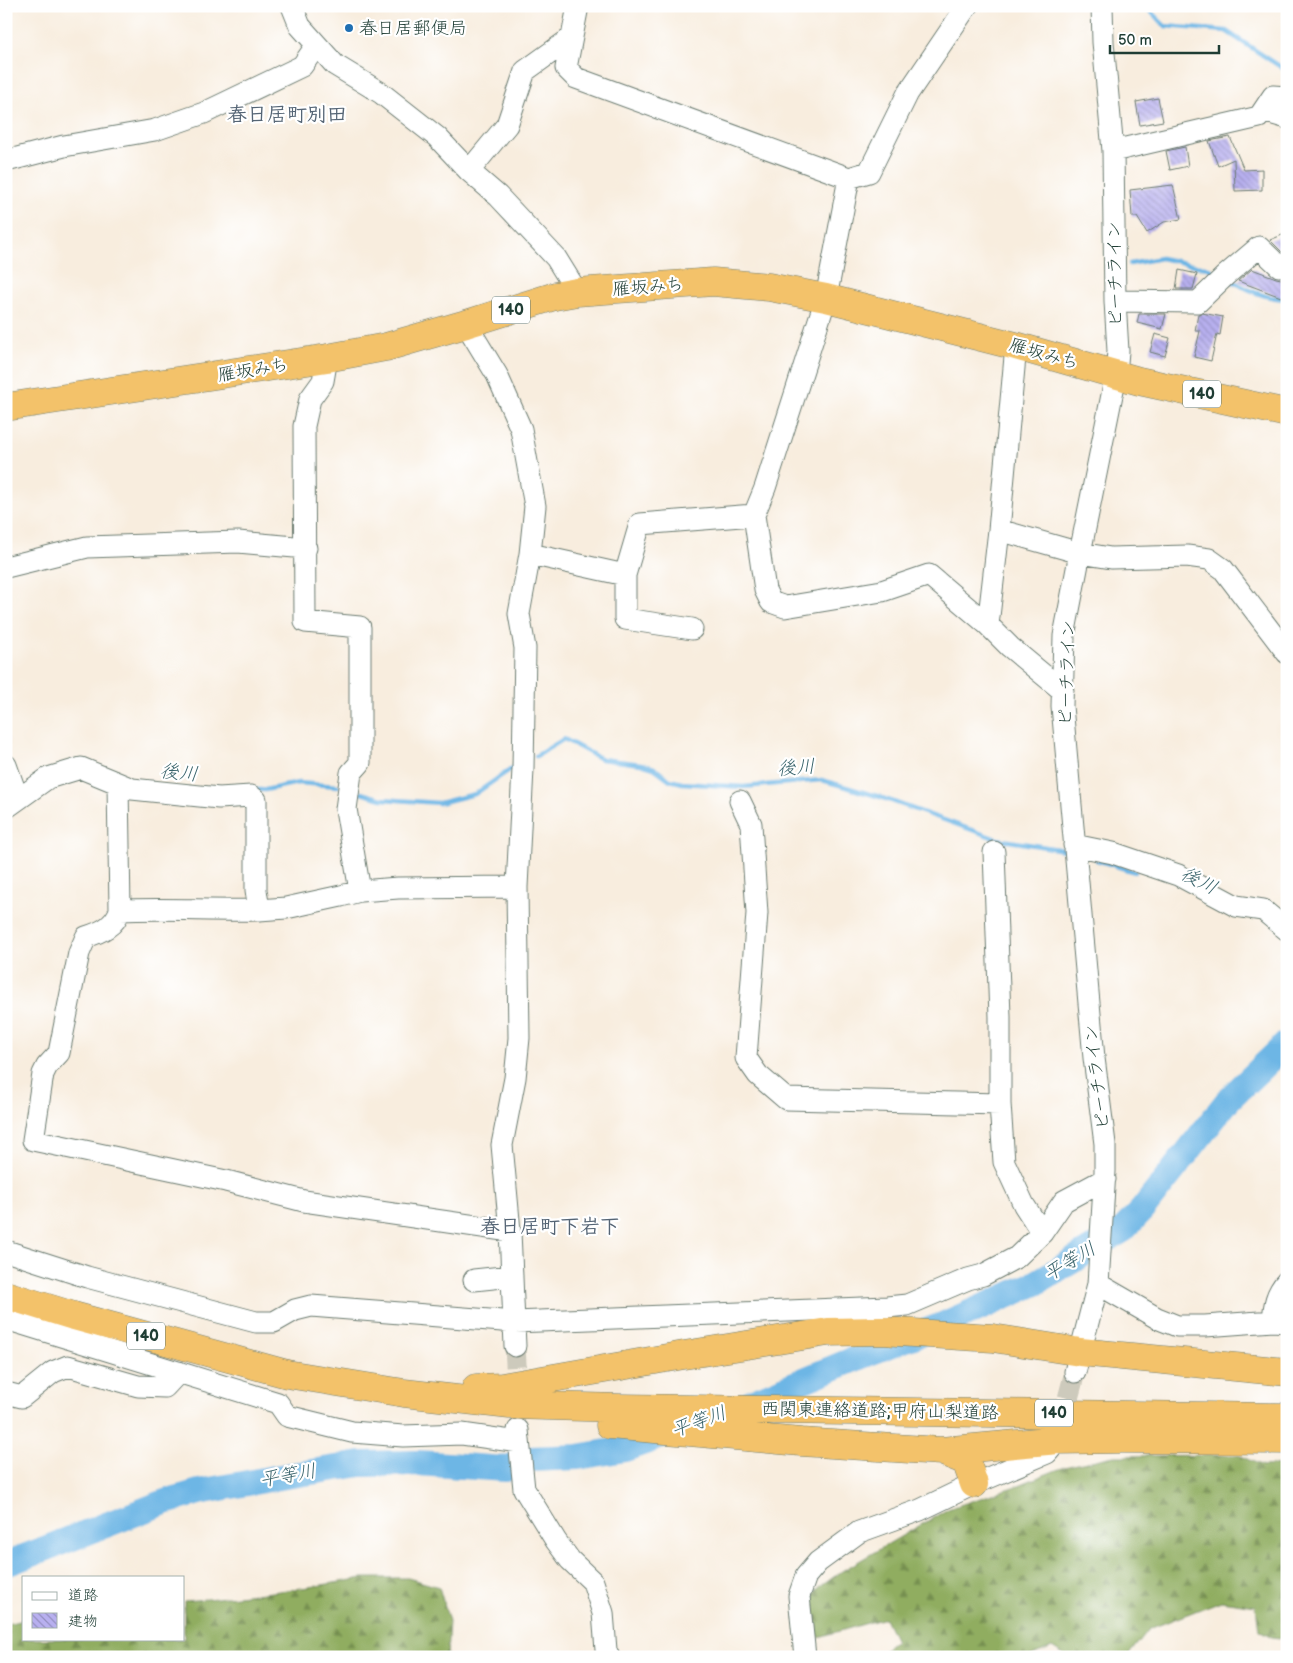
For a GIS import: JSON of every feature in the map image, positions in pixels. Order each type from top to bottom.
[{"type":"highway","name":"雁坂みち","points":[[6,407],[327,358],[386,347],[555,296],[577,292],[714,282],[769,287],[826,298],[1016,346],[1116,375],[1287,413]]},
{"type":"highway","name":"西関東連絡道路;甲府山梨道路","points":[[6,1295],[74,1316],[287,1374],[342,1384],[458,1400],[621,1408],[1287,1417]]},
{"type":"highway","points":[[342,1384],[466,1389],[502,1387],[828,1332],[882,1331],[994,1338],[1078,1362],[1287,1372]]},
{"type":"highway","points":[[458,1400],[505,1410],[589,1423],[801,1442],[941,1451],[1059,1434],[1122,1438],[1287,1440]]},
{"type":"highway","points":[[941,1451],[966,1461],[974,1484]]},
{"type":"street","points":[[292,6],[300,26],[335,65],[381,93],[437,136],[470,171],[498,196],[556,258],[577,292]]},
{"type":"street","points":[[578,6],[566,68],[576,78],[849,178],[869,172],[908,93],[967,6]]},
{"type":"street","name":"ピーチライン","points":[[1078,1362],[1098,1284],[1104,1210],[1105,1144],[1094,1058],[1062,706],[1064,636],[1116,375],[1118,351],[1114,301],[1113,151],[1103,42],[1102,6]]},
{"type":"street","points":[[470,171],[507,125],[524,71],[571,38]]},
{"type":"street","points":[[6,161],[64,146],[155,130],[204,113],[302,66],[316,46]]},
{"type":"street","points":[[1113,151],[1258,117],[1273,96],[1287,97]]},
{"type":"street","points":[[1263,111],[1287,118]]},
{"type":"street","points":[[849,178],[826,298],[768,479],[754,515],[765,590],[771,602],[785,607],[882,591],[929,575],[1063,691]]},
{"type":"street","points":[[1114,301],[1198,302],[1258,247],[1279,266],[1287,264]]},
{"type":"street","points":[[466,324],[498,375],[521,428],[535,506],[530,554],[519,614],[525,648],[523,769],[517,887],[519,1038],[515,1078],[502,1145],[510,1232],[516,1346]]},
{"type":"street","points":[[988,625],[1016,346]]},
{"type":"street","points":[[327,358],[323,381],[310,399],[304,426],[305,622],[360,627],[360,763],[351,773],[346,809],[360,890]]},
{"type":"street","points":[[692,629],[625,619],[625,575],[640,524],[754,515]]},
{"type":"street","points":[[999,530],[1080,553],[1111,558],[1187,556],[1208,559],[1222,569],[1287,653]]},
{"type":"street","points":[[6,567],[87,547],[238,542],[306,548]]},
{"type":"street","points":[[530,554],[625,575]]},
{"type":"street","points":[[6,764],[12,804],[48,778],[81,768],[132,789],[219,798],[251,796],[256,800],[256,890],[259,910]]},
{"type":"street","points":[[118,784],[120,910],[117,919],[103,931],[86,937],[79,953],[59,1053],[47,1066],[43,1074],[33,1140],[226,1181],[304,1201],[510,1232]]},
{"type":"street","points":[[740,801],[750,824],[757,913],[746,1058],[758,1075],[786,1099],[1000,1104]]},
{"type":"street","points":[[1074,845],[1113,853],[1178,875],[1236,906],[1263,910],[1287,930]]},
{"type":"street","points":[[994,852],[1000,1017],[1000,1104],[1004,1162],[1024,1205],[1042,1233]]},
{"type":"street","points":[[120,910],[167,908],[186,911],[259,910],[286,908],[360,890],[517,887]]},
{"type":"street","points":[[6,1251],[87,1277],[256,1322],[274,1322],[295,1310],[311,1306],[514,1322],[907,1305],[998,1267],[1017,1257],[1042,1233],[1064,1201],[1105,1179]]},
{"type":"street","points":[[474,1280],[512,1276]]},
{"type":"street","points":[[1098,1284],[1157,1318],[1177,1326],[1205,1326],[1280,1322],[1274,1305],[1277,1294],[1287,1281]]},
{"type":"street","points":[[6,1318],[278,1403],[287,1416],[352,1432],[403,1436],[462,1434],[519,1436],[524,1489],[570,1560],[594,1582],[603,1613],[606,1655]]},
{"type":"street","points":[[6,1393],[22,1397],[53,1372],[68,1366],[138,1386],[164,1387],[178,1372]]},
{"type":"street","points":[[805,1657],[798,1596],[806,1576],[818,1562],[859,1532],[920,1510],[974,1484],[1047,1453],[1059,1434]]},
{"type":"green space","points":[[1238,1455],[1263,1466],[1287,1465],[1287,1639],[1272,1637],[1259,1630],[1256,1606],[1221,1601],[1149,1629],[1127,1657],[1068,1657],[1052,1647],[1028,1657],[874,1657],[896,1641],[885,1618],[819,1637],[805,1608],[816,1590],[842,1571],[948,1509],[1019,1485],[1064,1467],[1114,1456]]},
{"type":"green space","points":[[363,1578],[408,1578],[439,1587],[449,1621],[447,1657],[6,1657],[6,1624],[22,1620],[22,1640],[185,1640],[185,1601],[319,1586]]},
{"type":"building","points":[[1158,98],[1163,121],[1140,125],[1136,102]]},
{"type":"building","points":[[1230,137],[1244,170],[1262,169],[1262,190],[1235,191],[1234,159],[1218,166],[1209,141]]},
{"type":"building","points":[[1185,147],[1188,166],[1170,170],[1166,151]]},
{"type":"building","points":[[1173,185],[1181,219],[1164,222],[1147,233],[1137,217],[1132,217],[1130,190]]},
{"type":"building","points":[[1287,233],[1287,251],[1282,252],[1270,240]]},
{"type":"building","points":[[1252,269],[1286,280],[1285,277],[1287,276],[1287,296],[1281,297],[1238,281]]},
{"type":"building","points":[[1179,270],[1197,274],[1193,289],[1176,289]]},
{"type":"building","points":[[1139,314],[1166,314],[1162,329],[1137,323]]},
{"type":"building","points":[[1198,314],[1223,317],[1220,335],[1217,334],[1211,361],[1194,357],[1200,331],[1195,331]]},
{"type":"building","points":[[1155,334],[1170,338],[1165,356],[1150,352]]},
{"type":"waterway","points":[[1145,6],[1165,26],[1226,31],[1287,71]]},
{"type":"waterway","points":[[1130,264],[1161,258],[1208,268],[1217,274]]},
{"type":"waterway","points":[[1230,280],[1264,296],[1287,299]]},
{"type":"waterway","name":"後川","points":[[536,756],[564,739],[601,759],[641,764],[654,768],[670,780],[682,783],[743,787],[822,780],[880,797],[997,839],[1064,850]]},
{"type":"waterway","name":"後川","points":[[361,793],[382,799],[439,803],[475,794],[514,767]]},
{"type":"waterway","name":"後川","points":[[255,790],[265,790],[298,783],[338,786]]},
{"type":"waterway","name":"後川","points":[[1097,860],[1135,872]]},
{"type":"waterway","name":"後川","points":[[1282,913],[1287,911]]},
{"type":"waterway","name":"平等川","points":[[732,1410],[874,1351],[940,1326],[1036,1283],[1123,1230],[1142,1210],[1229,1099],[1287,1043]]},
{"type":"waterway","name":"平等川","points":[[6,1564],[165,1502],[199,1492],[361,1464],[418,1463],[505,1469],[530,1459],[578,1457],[625,1449],[679,1430]]},
{"type":"tunnel","points":[[515,1346],[518,1398]]},
{"type":"tunnel","points":[[1060,1429],[1075,1372]]},
{"type":"place","name":"春日居郵便局","points":[[349,28]]},
{"type":"district","name":"春日居町別田","points":[[287,115]]},
{"type":"district","name":"春日居町下岩下","points":[[550,1227]]}]
